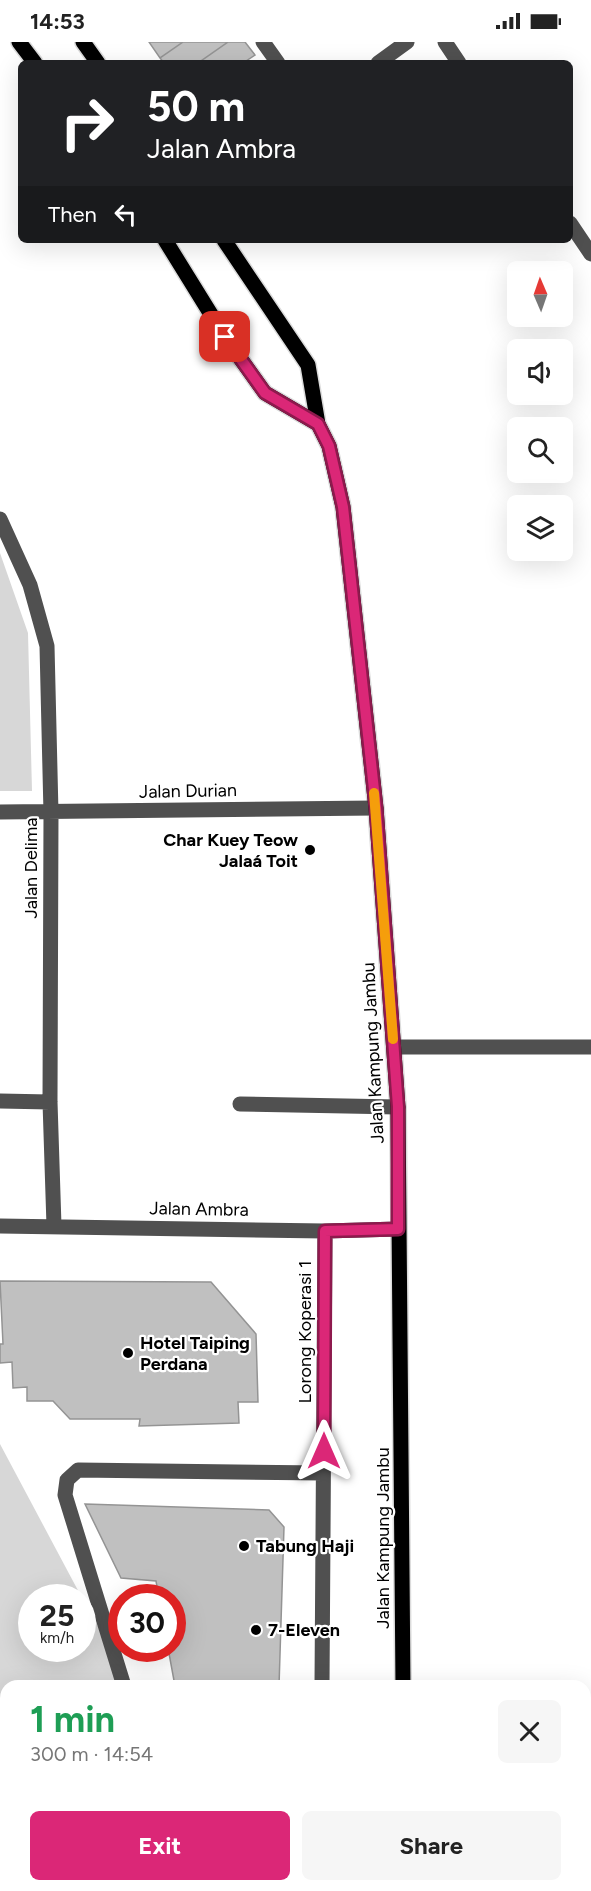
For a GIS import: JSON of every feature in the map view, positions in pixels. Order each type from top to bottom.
[{"type":"main road","points":[[19,42],[33,60]]},
{"type":"main road","points":[[83,42],[96,60]]},
{"type":"main road","points":[[167,243],[225,337],[265,393],[318,424]]},
{"type":"main road","name":"Jalan Kampung Jambu","points":[[226,243],[308,366],[318,424],[329,446],[343,507],[376,808],[398,1107],[403,1680]]},
{"type":"street","points":[[263,42],[276,60]]},
{"type":"street","points":[[382,60],[407,42]]},
{"type":"street","points":[[445,42],[457,60]]},
{"type":"street","points":[[573,227],[591,254]]},
{"type":"street","name":"Jalan Delima","points":[[0,519],[30,585],[47,646],[51,813],[50,1102],[54,1226]]},
{"type":"street","name":"Jalan Durian","points":[[0,812],[376,808]]},
{"type":"street","points":[[394,1047],[591,1047]]},
{"type":"street","points":[[0,1101],[50,1102]]},
{"type":"street","points":[[240,1104],[398,1107]]},
{"type":"street","name":"Jalan Ambra","points":[[0,1226],[325,1231],[398,1229]]},
{"type":"street","name":"Lorong Koperasi 1","points":[[322,1680],[325,1231]]},
{"type":"street","points":[[122,1680],[65,1495],[67,1480],[78,1470],[323,1473]]},
{"type":"shaded area","points":[[0,553],[28,633],[32,791],[0,791]]},
{"type":"shaded area","points":[[0,1444],[75,1584],[18,1584],[18,1662],[96,1662],[96,1622],[108,1645],[108,1662],[117,1662],[122,1680],[0,1680]]},
{"type":"building","points":[[149,42],[183,42],[160,58]]},
{"type":"building","points":[[183,42],[228,42],[202,60],[162,60],[160,58]]},
{"type":"building","points":[[228,42],[245,42],[255,55],[248,60],[202,60]]},
{"type":"building","name":"Hotel Taiping Perdana","points":[[0,1281],[211,1282],[256,1334],[258,1402],[238,1402],[239,1423],[139,1426],[140,1419],[70,1419],[53,1401],[27,1401],[27,1387],[13,1388],[12,1362],[0,1363],[0,1344],[3,1344]]},
{"type":"building","points":[[85,1504],[269,1510],[284,1527],[279,1680],[174,1680],[171,1662],[186,1662],[186,1584],[157,1584],[156,1581],[121,1578]]},
{"type":"slow traffic","points":[[374,793],[393,1039]]},
{"type":"place","name":"Char Kuey Teow Jalaá Toit","points":[[310,850]]},
{"type":"place","name":"Hotel Taiping Perdana","points":[[128,1353]]},
{"type":"place","name":"Tabung Haji","points":[[244,1546]]},
{"type":"place","name":"7-Eleven","points":[[256,1630]]},
{"type":"route","points":[[225,337],[265,393],[318,424],[329,446],[343,507],[376,808],[398,1107],[398,1229],[325,1231],[324,1451]]}]
